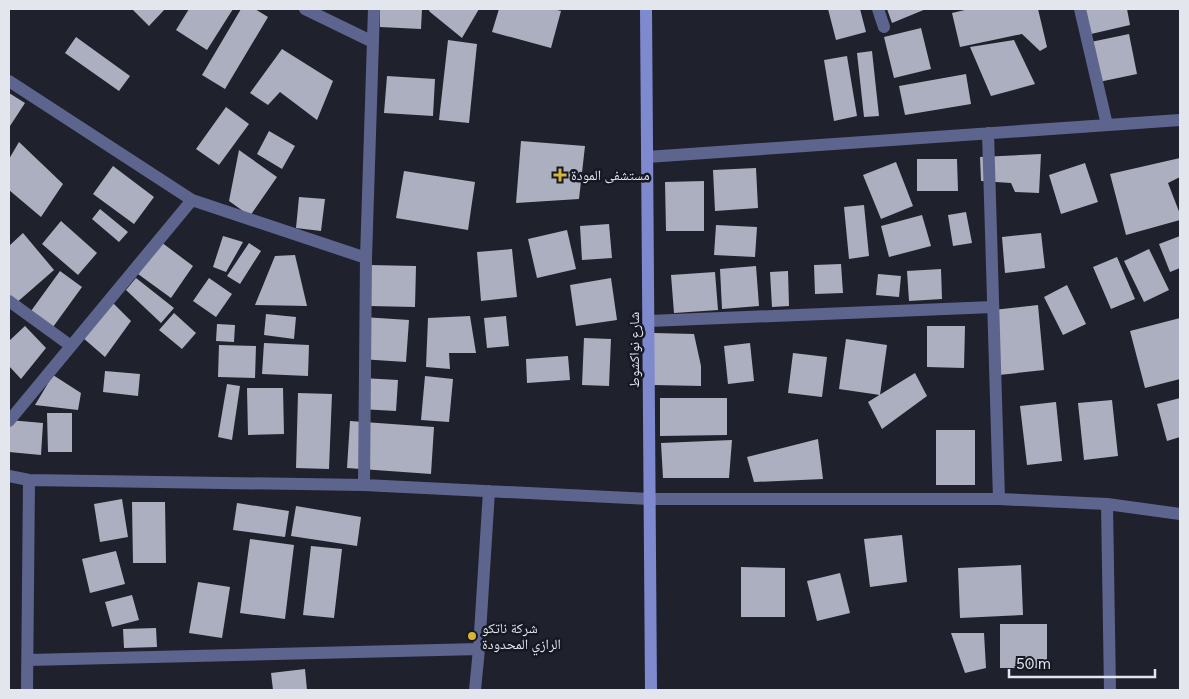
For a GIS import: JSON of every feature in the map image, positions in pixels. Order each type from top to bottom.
[{"type":"street","points":[[305,9],[373,42]]},
{"type":"street","points":[[364,485],[366,258],[374,9]]},
{"type":"street","name":"شارع نواكشوط","points":[[646,9],[651,690]]},
{"type":"street","points":[[878,9],[884,27]]},
{"type":"street","points":[[1080,9],[1107,125]]},
{"type":"street","points":[[9,81],[192,200],[366,258]]},
{"type":"street","points":[[648,157],[1180,120]]},
{"type":"street","points":[[988,133],[999,499]]},
{"type":"street","points":[[9,420],[192,200]]},
{"type":"street","points":[[9,302],[71,346]]},
{"type":"street","points":[[648,321],[993,307]]},
{"type":"street","points":[[9,476],[29,480],[364,485],[650,499],[999,499],[1107,504],[1180,514]]},
{"type":"street","points":[[27,690],[29,480]]},
{"type":"street","points":[[475,690],[489,492]]},
{"type":"street","points":[[1107,504],[1110,690]]},
{"type":"street","points":[[28,660],[479,649]]},
{"type":"building","points":[[132,9],[165,9],[149,26]]},
{"type":"building","points":[[189,9],[233,9],[207,50],[176,30]]},
{"type":"building","points":[[241,9],[255,9],[268,17],[225,89],[202,75]]},
{"type":"building","points":[[380,9],[422,9],[421,29],[380,27]]},
{"type":"building","points":[[428,9],[479,9],[462,38]]},
{"type":"building","points":[[499,9],[553,9],[561,11],[551,48],[492,32]]},
{"type":"building","points":[[828,9],[860,9],[866,32],[836,40]]},
{"type":"building","points":[[887,9],[926,9],[892,23]]},
{"type":"building","points":[[969,9],[1038,9],[1047,47],[1040,51],[1022,34],[960,47],[952,13]]},
{"type":"building","points":[[1085,9],[1127,9],[1130,25],[1091,34]]},
{"type":"building","points":[[921,28],[931,69],[894,78],[884,37]]},
{"type":"building","points":[[1129,34],[1137,74],[1094,83],[1086,43]]},
{"type":"building","points":[[76,37],[130,76],[119,91],[65,53]]},
{"type":"building","points":[[448,40],[477,44],[469,123],[439,120]]},
{"type":"building","points":[[1014,40],[1035,84],[991,96],[970,47]]},
{"type":"building","points":[[282,49],[333,81],[317,120],[280,92],[268,105],[250,93]]},
{"type":"building","points":[[872,51],[879,116],[864,117],[857,53]]},
{"type":"building","points":[[847,56],[857,116],[834,121],[824,60]]},
{"type":"building","points":[[966,74],[971,104],[905,115],[899,86]]},
{"type":"building","points":[[387,76],[435,79],[433,116],[384,113]]},
{"type":"building","points":[[9,93],[25,103],[10,126],[9,125]]},
{"type":"building","points":[[226,107],[249,124],[219,165],[196,149]]},
{"type":"building","points":[[269,131],[295,146],[282,169],[257,154]]},
{"type":"building","points":[[521,141],[585,146],[579,199],[516,203]]},
{"type":"building","points":[[19,142],[63,184],[41,217],[9,190],[9,159]]},
{"type":"building","points":[[239,150],[277,177],[250,216],[229,201]]},
{"type":"building","points":[[1041,154],[1039,193],[1015,192],[1011,183],[981,181],[980,157]]},
{"type":"building","points":[[1180,158],[1180,177],[1168,183],[1180,214],[1180,220],[1126,235],[1110,174]]},
{"type":"building","points":[[917,159],[957,159],[958,191],[917,191]]},
{"type":"building","points":[[896,162],[913,206],[881,219],[863,175]]},
{"type":"building","points":[[1085,163],[1098,202],[1061,214],[1049,175]]},
{"type":"building","points":[[113,166],[154,197],[134,224],[93,194]]},
{"type":"building","points":[[756,168],[758,208],[715,211],[713,170]]},
{"type":"building","points":[[404,171],[475,182],[468,230],[396,218]]},
{"type":"building","points":[[704,181],[704,231],[666,231],[665,182]]},
{"type":"building","points":[[299,197],[325,199],[321,231],[296,228]]},
{"type":"building","points":[[864,205],[869,256],[849,259],[844,207]]},
{"type":"building","points":[[100,209],[128,232],[119,242],[92,219]]},
{"type":"building","points":[[966,212],[972,243],[953,246],[948,215]]},
{"type":"building","points":[[922,215],[931,246],[889,257],[881,226]]},
{"type":"building","points":[[61,221],[97,253],[78,275],[42,244]]},
{"type":"building","points":[[609,224],[612,258],[582,260],[580,226]]},
{"type":"building","points":[[716,225],[757,227],[755,257],[714,255]]},
{"type":"building","points":[[567,230],[576,269],[537,278],[528,239]]},
{"type":"building","points":[[23,233],[54,270],[15,304],[9,296],[9,246]]},
{"type":"building","points":[[1041,233],[1045,268],[1005,273],[1002,237]]},
{"type":"building","points":[[223,236],[243,242],[226,272],[213,267]]},
{"type":"building","points":[[1180,236],[1180,268],[1170,272],[1159,244]]},
{"type":"building","points":[[161,242],[193,266],[171,298],[138,274]]},
{"type":"building","points":[[249,243],[261,251],[240,284],[227,276]]},
{"type":"building","points":[[512,249],[517,297],[481,301],[477,252]]},
{"type":"building","points":[[1149,249],[1169,290],[1144,302],[1124,261]]},
{"type":"building","points":[[295,255],[307,306],[255,305],[275,256]]},
{"type":"building","points":[[1117,257],[1135,299],[1111,309],[1093,267]]},
{"type":"building","points":[[841,264],[843,293],[815,294],[814,265]]},
{"type":"building","points":[[370,265],[416,266],[415,307],[369,306]]},
{"type":"building","points":[[756,266],[759,306],[722,309],[720,269]]},
{"type":"building","points":[[941,269],[942,299],[909,301],[907,271]]},
{"type":"building","points":[[60,271],[82,287],[53,327],[31,311]]},
{"type":"building","points":[[788,271],[789,306],[772,307],[770,272]]},
{"type":"building","points":[[715,272],[718,310],[674,313],[671,275]]},
{"type":"building","points":[[878,274],[901,276],[899,297],[876,295]]},
{"type":"building","points":[[136,278],[174,308],[161,323],[126,290]]},
{"type":"building","points":[[209,278],[232,294],[216,317],[193,301]]},
{"type":"building","points":[[611,278],[617,320],[576,326],[570,285]]},
{"type":"building","points":[[1067,285],[1086,324],[1063,335],[1044,297]]},
{"type":"building","points":[[107,297],[131,321],[105,357],[82,337]]},
{"type":"building","points":[[1038,305],[1044,370],[999,375],[993,310]]},
{"type":"building","points":[[174,313],[196,333],[182,349],[159,330]]},
{"type":"building","points":[[266,314],[296,317],[294,339],[264,335]]},
{"type":"building","points":[[470,316],[476,353],[449,353],[450,369],[426,367],[428,318]]},
{"type":"building","points":[[506,316],[509,346],[487,348],[484,318]]},
{"type":"building","points":[[363,317],[409,320],[406,362],[360,359]]},
{"type":"building","points":[[1180,318],[1180,379],[1145,388],[1130,331]]},
{"type":"building","points":[[217,324],[235,325],[234,342],[216,341]]},
{"type":"building","points":[[25,326],[46,348],[21,379],[9,366],[9,341]]},
{"type":"building","points":[[927,326],[965,326],[964,368],[927,367]]},
{"type":"building","points":[[654,333],[694,334],[701,366],[701,386],[653,385]]},
{"type":"building","points":[[584,338],[611,339],[609,386],[582,385]]},
{"type":"building","points":[[846,339],[887,345],[880,395],[839,389]]},
{"type":"building","points":[[264,343],[309,345],[308,376],[262,374]]},
{"type":"building","points":[[750,343],[754,381],[728,384],[724,346]]},
{"type":"building","points":[[219,345],[256,346],[255,378],[218,377]]},
{"type":"building","points":[[793,353],[827,357],[822,397],[788,393]]},
{"type":"building","points":[[568,356],[570,380],[527,383],[526,359]]},
{"type":"building","points":[[105,371],[140,374],[138,396],[103,392]]},
{"type":"building","points":[[915,373],[927,396],[882,429],[868,402]]},
{"type":"building","points":[[53,375],[81,393],[78,410],[35,405]]},
{"type":"building","points":[[425,376],[453,379],[449,422],[421,420]]},
{"type":"building","points":[[362,378],[398,380],[396,411],[360,409]]},
{"type":"building","points":[[227,384],[240,386],[232,440],[218,437]]},
{"type":"building","points":[[247,388],[283,388],[284,434],[248,435]]},
{"type":"building","points":[[298,393],[332,394],[329,469],[296,468]]},
{"type":"building","points":[[660,398],[727,398],[727,435],[660,436]]},
{"type":"building","points":[[1180,398],[1180,437],[1167,441],[1157,404]]},
{"type":"building","points":[[1112,400],[1118,456],[1084,460],[1078,403]]},
{"type":"building","points":[[1056,402],[1062,461],[1027,465],[1020,406]]},
{"type":"building","points":[[47,413],[72,413],[72,452],[48,452]]},
{"type":"building","points":[[9,420],[43,423],[41,455],[9,452]]},
{"type":"building","points":[[350,421],[434,427],[431,474],[347,468]]},
{"type":"building","points":[[936,430],[975,430],[975,485],[936,485]]},
{"type":"building","points":[[818,439],[823,479],[754,482],[747,457]]},
{"type":"building","points":[[732,440],[729,478],[663,478],[661,443]]},
{"type":"building","points":[[122,499],[128,537],[100,542],[94,504]]},
{"type":"building","points":[[132,502],[165,502],[166,563],[133,563]]},
{"type":"building","points":[[237,503],[289,511],[285,537],[233,530]]},
{"type":"building","points":[[296,506],[361,517],[357,546],[291,536]]},
{"type":"building","points":[[902,535],[907,582],[870,587],[864,539]]},
{"type":"building","points":[[250,539],[294,545],[285,619],[240,613]]},
{"type":"building","points":[[311,546],[342,549],[334,618],[303,615]]},
{"type":"building","points":[[116,551],[125,584],[90,593],[82,559]]},
{"type":"building","points":[[1021,565],[1023,615],[960,618],[958,568]]},
{"type":"building","points":[[741,567],[785,568],[785,617],[741,617]]},
{"type":"building","points":[[840,573],[850,613],[817,621],[807,581]]},
{"type":"building","points":[[198,582],[230,587],[222,638],[189,633]]},
{"type":"building","points":[[132,595],[139,620],[112,627],[105,602]]},
{"type":"building","points":[[1000,624],[1047,624],[1047,668],[1000,668]]},
{"type":"building","points":[[156,628],[157,647],[124,648],[123,629]]},
{"type":"building","points":[[951,633],[984,633],[986,668],[965,673]]},
{"type":"building","points":[[305,669],[307,690],[273,690],[271,673]]},
{"type":"place","name":"مستشفى المودة","points":[[560,175]]},
{"type":"place","name":"شركة ناتكو الرازي المحدودة","points":[[472,636]]}]
